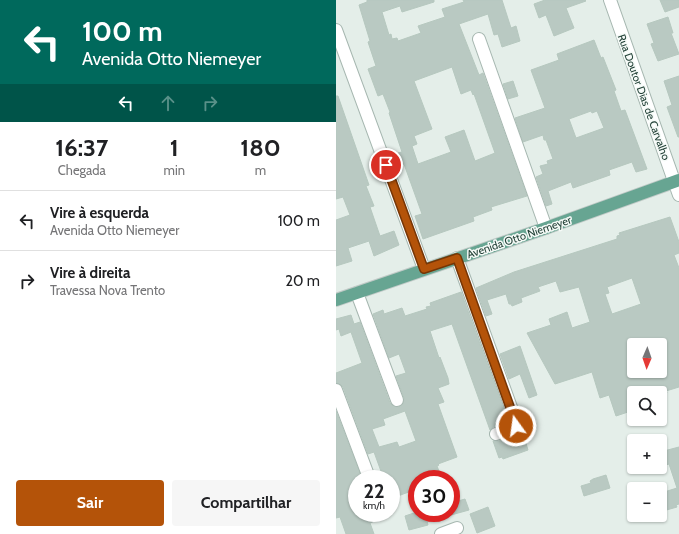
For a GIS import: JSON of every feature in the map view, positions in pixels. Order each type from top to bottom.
[{"type":"main road","name":"Avenida Otto Niemeyer","points":[[336,300],[546,228],[677,180]]},
{"type":"street","name":"Rua Doutor Dias de Carvalho","points":[[610,0],[677,180],[679,194]]},
{"type":"street","points":[[336,30],[424,269]]},
{"type":"street","points":[[479,39],[546,228]]},
{"type":"street","points":[[457,258],[516,424],[516,426],[496,434]]},
{"type":"street","points":[[357,293],[397,400]]},
{"type":"street","points":[[336,390],[366,470]]},
{"type":"street","points":[[441,534],[457,528]]},
{"type":"building","points":[[367,0],[434,0],[434,2],[402,12],[400,6],[382,12],[389,35],[391,34],[392,39],[397,38],[398,41],[421,33],[418,26],[445,17],[442,9],[464,2],[463,0],[502,0],[511,28],[516,26],[520,41],[502,47],[498,34],[494,35],[488,14],[459,24],[479,75],[483,73],[527,196],[491,207],[492,210],[473,217],[474,221],[423,239],[415,216],[422,214],[404,164],[402,164],[398,153],[402,152],[389,113],[390,112],[383,94],[378,96],[368,69],[376,66],[368,42],[370,41],[359,5],[367,2]],"holes":[[[452,67],[461,94],[471,90],[473,95],[474,94],[495,153],[475,161],[464,130],[445,137],[451,152],[418,164],[412,146],[417,144],[414,136],[432,129],[414,81]]]},
{"type":"building","points":[[545,0],[586,1],[566,8],[574,28],[554,36],[546,15],[539,18],[534,4]]},
{"type":"building","points":[[660,0],[679,0],[679,7],[665,12]]},
{"type":"building","points":[[668,17],[673,33],[671,33],[679,54],[658,61],[651,44],[654,43],[647,24]]},
{"type":"building","points":[[594,40],[601,58],[603,57],[616,90],[614,91],[621,111],[625,110],[647,169],[636,172],[632,162],[609,170],[610,175],[573,188],[571,182],[548,191],[552,204],[546,206],[536,177],[543,174],[540,166],[548,164],[547,161],[553,159],[543,135],[523,142],[515,118],[545,108],[531,70],[559,60],[557,54]],"holes":[[[591,111],[592,113],[597,111],[604,128],[576,138],[569,119]]]},
{"type":"building","points":[[679,76],[678,137],[667,107],[672,105],[664,81]]},
{"type":"building","points":[[513,81],[518,96],[508,99],[503,84]]},
{"type":"building","points":[[336,96],[338,96],[369,185],[366,186],[374,206],[370,207],[380,236],[394,231],[399,245],[374,256],[369,241],[348,248],[352,261],[336,266],[336,220],[350,215],[343,197],[336,199]]},
{"type":"building","points":[[670,217],[679,242],[679,253],[674,255],[679,268],[679,387],[667,391],[667,386],[627,386],[627,412],[616,416],[609,395],[600,398],[592,372],[555,384],[527,333],[551,325],[549,319],[567,312],[572,328],[590,322],[579,287],[560,292],[556,281],[538,287],[540,291],[521,298],[522,302],[512,306],[509,304],[506,294],[487,300],[492,314],[486,316],[476,288],[514,272],[617,239],[617,236],[620,235],[619,233]],"holes":[[[632,278],[641,304],[612,314],[605,294],[609,293],[607,287]]]},
{"type":"building","points":[[461,292],[508,421],[493,427],[490,430],[452,324],[430,331],[439,358],[440,357],[448,378],[449,384],[438,388],[444,402],[438,404],[457,457],[438,464],[439,470],[408,470],[408,492],[400,495],[400,470],[381,470],[374,452],[368,454],[343,387],[336,383],[336,373],[362,363],[351,332],[341,336],[339,329],[336,330],[336,319],[351,315],[354,324],[360,322],[390,403],[393,406],[399,407],[403,404],[404,398],[396,376],[406,373],[399,354],[389,358],[373,314],[383,310],[384,314],[402,308],[405,316],[427,309],[426,307],[431,306],[430,303]],"holes":[[[405,411],[416,441],[399,447],[397,442],[379,447],[372,429],[385,425],[383,419]]]},
{"type":"building","points":[[520,346],[537,395],[529,398],[520,374],[509,379],[500,354]]},
{"type":"building","points":[[336,411],[359,470],[348,470],[348,522],[372,522],[370,523],[374,534],[346,534],[340,517],[336,518]]},
{"type":"building","points":[[522,430],[528,450],[503,459],[502,457],[499,458],[493,441],[499,441]]},
{"type":"building","points":[[679,447],[679,504],[676,505],[677,507],[667,510],[667,491],[677,488],[669,464],[667,465],[667,450]]},
{"type":"building","points":[[606,475],[610,488],[584,496],[581,486],[591,483],[590,481],[593,479]]},
{"type":"building","points":[[465,499],[469,510],[460,512],[460,500]]},
{"type":"building","points":[[488,507],[495,526],[477,533],[470,514]]},
{"type":"building","points":[[408,515],[408,522],[427,522],[428,525],[409,530],[405,516]]},
{"type":"route","points":[[386,165],[424,269],[457,258],[516,426]]}]
